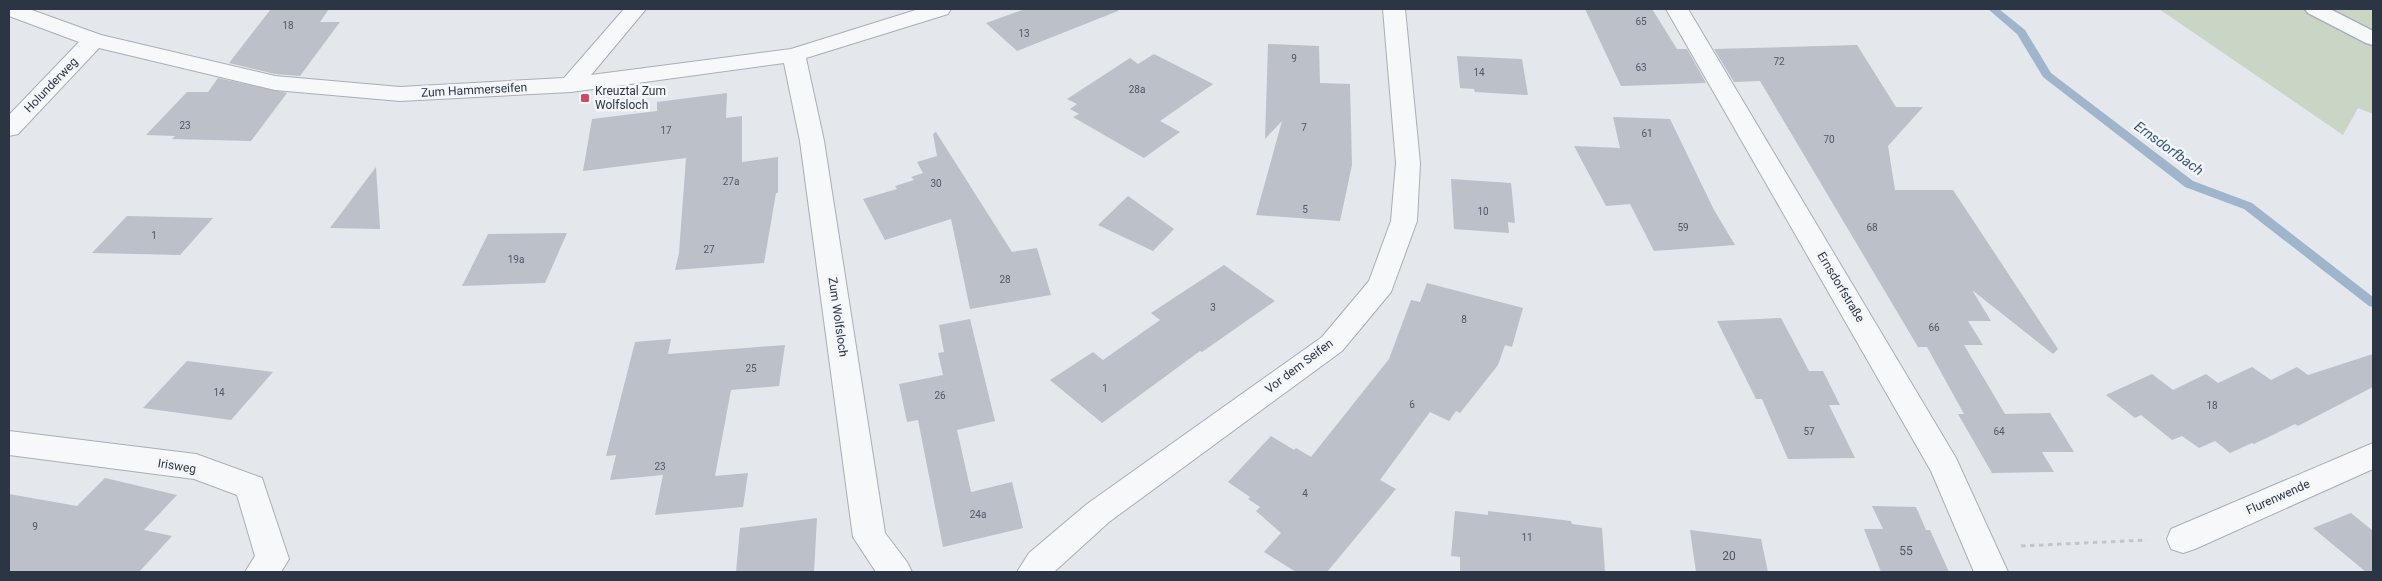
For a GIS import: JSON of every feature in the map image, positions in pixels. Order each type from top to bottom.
[{"type":"street","name":"Zum Hammerseifen","points":[[9,9],[94,40],[275,83],[400,94],[571,85],[794,56],[940,9]]},
{"type":"street","points":[[571,85],[635,9]]},
{"type":"street","name":"Vor dem Seifen","points":[[1034,572],[1041,563],[1098,513],[1332,344],[1381,285],[1404,221],[1408,163],[1394,9]]},
{"type":"street","name":"Ernsdorfstraße","points":[[1676,9],[1945,467],[1991,572]]},
{"type":"street","name":"Holunderweg","points":[[9,129],[94,40]]},
{"type":"street","name":"Zum Wolfsloch","points":[[794,56],[812,141],[869,537],[895,572]]},
{"type":"street","name":"Irisweg","points":[[9,443],[196,467],[251,487],[272,559],[262,572]]},
{"type":"street","name":"Flurenwende","points":[[2183,539],[2373,454]]},
{"type":"lane","points":[[2315,9],[2373,39]]},
{"type":"path","points":[[1979,548],[2183,539]]},
{"type":"green space","points":[[2159,9],[2373,9],[2373,114],[2358,108],[2343,135]]},
{"type":"building","points":[[271,9],[329,9],[320,22],[340,22],[300,76],[275,74],[229,63]]},
{"type":"building","points":[[1025,9],[1118,9],[1118,11],[1017,51],[986,23]]},
{"type":"building","points":[[1585,9],[1652,9],[1677,49],[1687,49],[1706,83],[1621,86]]},
{"type":"building","points":[[1268,44],[1319,46],[1320,83],[1350,84],[1352,165],[1340,221],[1256,215],[1282,121],[1265,139]]},
{"type":"building","points":[[1857,45],[1896,107],[1923,107],[1888,146],[1895,190],[1953,190],[2058,349],[2053,354],[1972,290],[1991,321],[1968,321],[1983,345],[1964,345],[2005,414],[2050,413],[2074,452],[2042,452],[2054,472],[1992,473],[1958,414],[1964,414],[1927,347],[1918,347],[1760,81],[1734,82],[1714,49]]},
{"type":"building","points":[[1154,54],[1213,84],[1160,121],[1180,132],[1144,158],[1073,117],[1079,114],[1070,109],[1077,104],[1067,99],[1130,58],[1138,64]]},
{"type":"building","points":[[1457,56],[1522,59],[1528,95],[1475,92],[1474,89],[1460,88]]},
{"type":"building","points":[[218,78],[287,93],[251,141],[172,139],[175,136],[146,135],[187,92],[208,92]]},
{"type":"building","points":[[727,93],[726,118],[742,116],[742,162],[778,157],[778,193],[776,193],[764,263],[675,270],[679,253],[686,158],[583,171],[592,119],[657,111],[657,102]]},
{"type":"building","points":[[1613,117],[1670,119],[1714,210],[1735,245],[1654,251],[1630,204],[1606,206],[1574,146],[1620,148]]},
{"type":"building","points":[[936,132],[1012,252],[1037,248],[1051,295],[970,309],[951,219],[885,240],[863,199],[897,189],[895,186],[914,180],[911,177],[923,173],[917,162],[937,156],[933,134]]},
{"type":"building","points":[[376,167],[380,229],[330,228]]},
{"type":"building","points":[[1451,179],[1511,183],[1515,223],[1508,222],[1509,233],[1454,229]]},
{"type":"building","points":[[1128,196],[1174,229],[1153,251],[1098,225]]},
{"type":"building","points":[[127,216],[213,218],[180,255],[92,253]]},
{"type":"building","points":[[567,233],[545,283],[462,286],[488,234]]},
{"type":"building","points":[[1224,265],[1275,301],[1202,352],[1200,351],[1102,423],[1050,380],[1093,352],[1103,360],[1160,320],[1151,313]]},
{"type":"building","points":[[1427,283],[1523,308],[1512,347],[1505,345],[1498,365],[1460,413],[1456,411],[1449,421],[1430,412],[1380,480],[1396,489],[1327,572],[1296,572],[1264,552],[1281,533],[1256,511],[1260,507],[1248,499],[1250,497],[1228,482],[1271,436],[1294,450],[1296,448],[1311,457],[1389,359],[1411,300],[1420,302]]},
{"type":"building","points":[[1781,318],[1809,371],[1823,371],[1840,405],[1829,405],[1855,458],[1788,459],[1762,399],[1756,399],[1717,321]]},
{"type":"building","points":[[970,319],[995,421],[957,430],[971,492],[1012,482],[1023,528],[943,547],[918,420],[907,422],[899,384],[943,375],[938,353],[944,352],[939,325]]},
{"type":"building","points":[[671,339],[668,354],[785,345],[779,386],[731,390],[715,476],[748,473],[743,507],[655,515],[663,475],[610,480],[616,455],[606,456],[635,342]]},
{"type":"building","points":[[2373,354],[2373,387],[2298,426],[2295,424],[2254,444],[2252,443],[2230,453],[2215,441],[2199,448],[2182,436],[2172,440],[2141,415],[2135,418],[2106,395],[2152,374],[2173,390],[2206,374],[2218,383],[2252,367],[2271,380],[2297,367],[2308,375]]},
{"type":"building","points":[[187,361],[273,372],[231,420],[143,408]]},
{"type":"building","points":[[105,478],[177,495],[144,530],[172,536],[139,572],[9,572],[9,494],[77,506]]},
{"type":"building","points":[[1872,506],[1916,507],[1926,530],[1930,530],[1949,572],[1881,572],[1864,529],[1883,529]]},
{"type":"building","points":[[1455,511],[1488,515],[1488,511],[1571,521],[1572,524],[1602,528],[1605,572],[1460,572],[1460,557],[1451,556]]},
{"type":"building","points":[[2351,513],[2373,531],[2373,572],[2366,572],[2313,528]]},
{"type":"building","points":[[817,518],[814,572],[736,572],[740,528]]},
{"type":"building","points":[[1690,530],[1761,539],[1768,572],[1696,572]]},
{"type":"waterway","name":"Ernsdorfbach","points":[[1993,9],[2021,32],[2047,75],[2189,184],[2248,206],[2373,303]]},
{"type":"place","name":"Kreuztal Zum Wolfsloch","points":[[585,98]]}]
